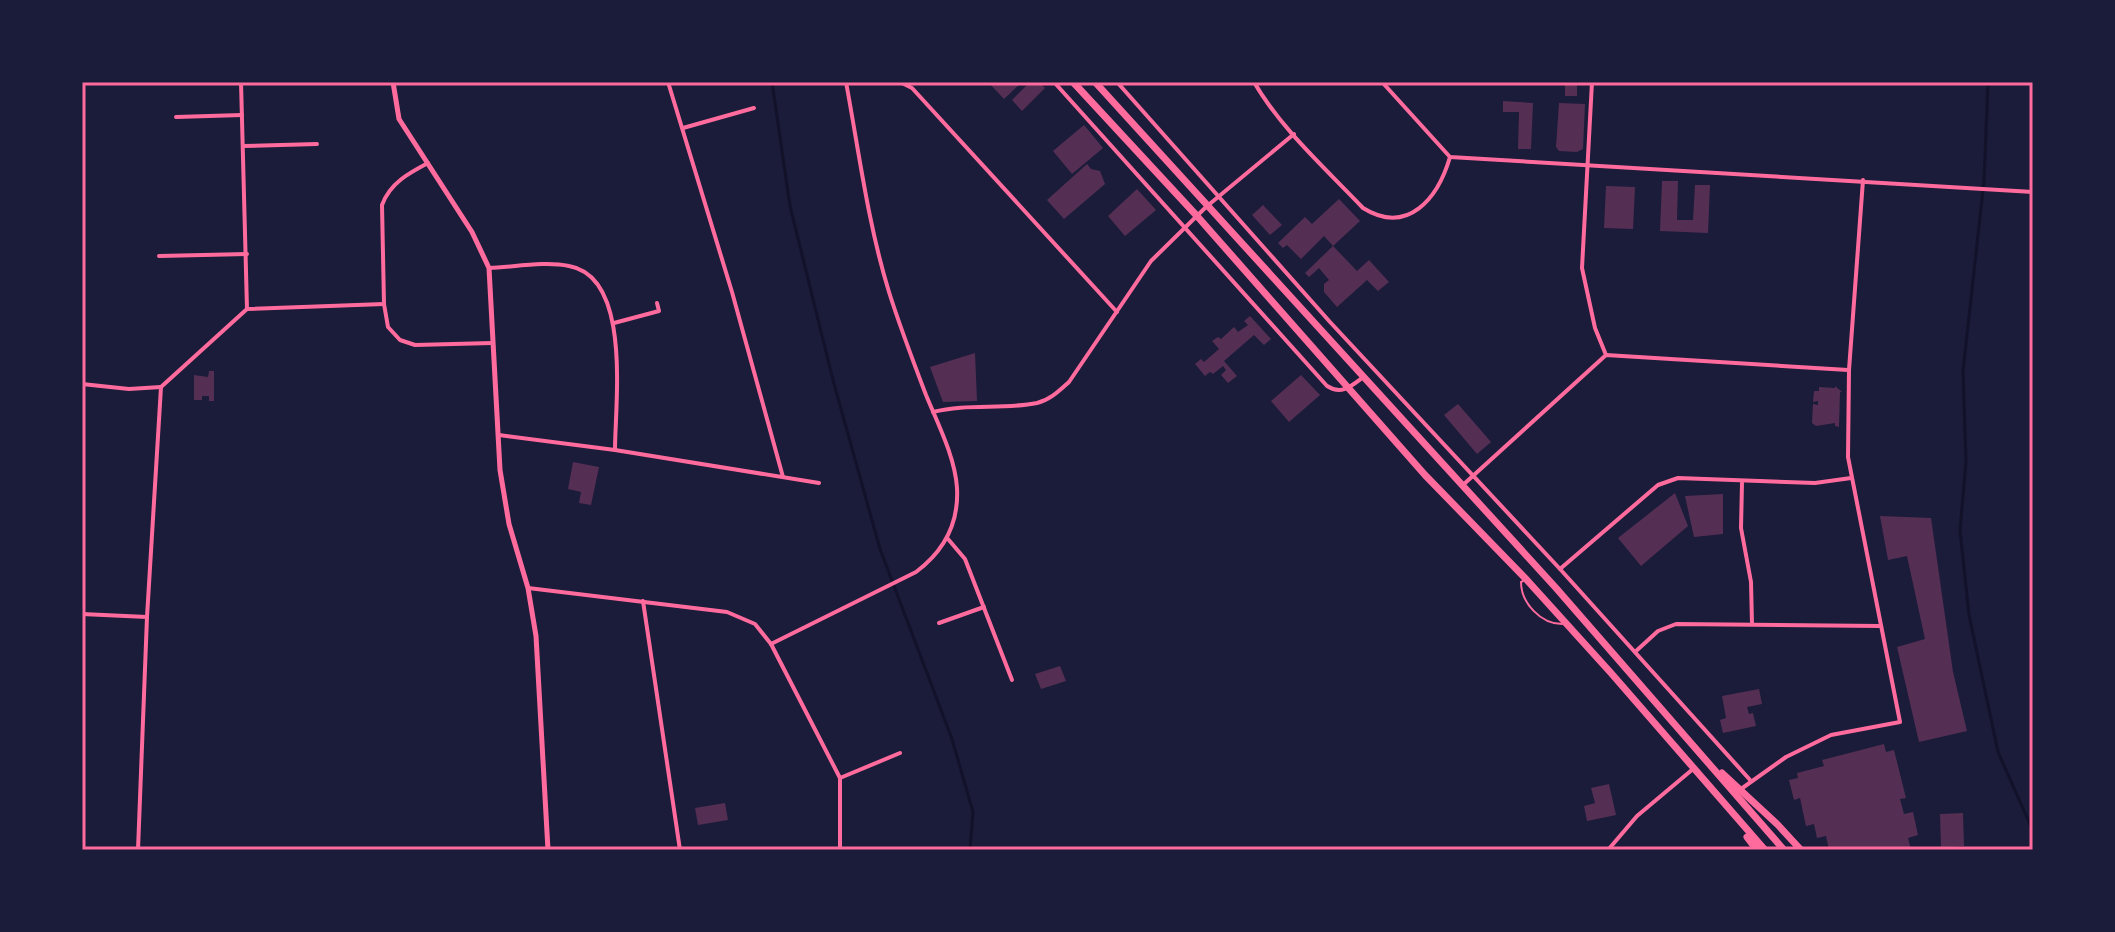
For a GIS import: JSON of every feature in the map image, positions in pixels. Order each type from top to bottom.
[{"type":"highway","points":[[1073,82],[1197,216],[1425,475],[1526,579],[1765,850]]},
{"type":"highway","points":[[1095,82],[1556,588],[1784,850]]},
{"type":"highway","points":[[1705,759],[1741,789],[1801,850]]},
{"type":"highway","points":[[1730,812],[1757,850]]},
{"type":"street","points":[[241,82],[247,309]]},
{"type":"street","points":[[393,82],[399,119],[472,232],[489,268],[496,435],[509,524],[528,588],[536,636],[548,850]]},
{"type":"street","points":[[668,82],[783,477]]},
{"type":"street","points":[[771,644],[916,572],[934,558],[948,539],[955,513],[957,490],[954,468],[888,289],[846,82]]},
{"type":"street","points":[[900,82],[912,88],[1117,312]]},
{"type":"street","points":[[1054,82],[1327,386],[1338,391],[1362,378]]},
{"type":"street","points":[[1117,82],[1330,322],[1474,474],[1751,781]]},
{"type":"street","points":[[1254,82],[1294,134],[1363,208],[1377,217],[1395,219],[1411,215],[1435,193],[1450,157]]},
{"type":"street","points":[[1382,82],[1450,157],[2033,192]]},
{"type":"street","points":[[1592,82],[1582,268],[1595,328],[1606,355]]},
{"type":"street","points":[[683,128],[754,108]]},
{"type":"street","points":[[176,117],[242,115]]},
{"type":"street","points":[[933,412],[950,407],[1037,403],[1053,396],[1069,382],[1151,261],[1206,207],[1294,134]]},
{"type":"street","points":[[243,146],[317,144]]},
{"type":"street","points":[[428,163],[403,176],[385,196],[382,205],[384,304],[388,327],[400,340],[415,345],[492,343]]},
{"type":"street","points":[[1741,789],[1786,757],[1831,735],[1900,722],[1848,457],[1849,370],[1863,180]]},
{"type":"street","points":[[159,256],[247,254]]},
{"type":"street","points":[[489,268],[567,265],[590,274],[605,294],[614,323],[615,450]]},
{"type":"street","points":[[614,323],[659,311],[657,303]]},
{"type":"street","points":[[82,384],[129,389],[161,387],[247,309],[384,304]]},
{"type":"street","points":[[1462,486],[1606,355],[1849,370]]},
{"type":"street","points":[[138,850],[147,617],[161,387]]},
{"type":"street","points":[[496,435],[615,450],[819,483]]},
{"type":"street","points":[[1560,569],[1658,485],[1678,478],[1815,483],[1851,478]]},
{"type":"street","points":[[1742,482],[1741,528],[1751,582],[1752,624]]},
{"type":"street","points":[[948,539],[965,559],[1012,680]]},
{"type":"street","points":[[528,588],[727,612],[755,624],[771,644],[840,778],[840,850]]},
{"type":"street","points":[[643,601],[680,850]]},
{"type":"street","points":[[939,623],[984,607]]},
{"type":"street","points":[[82,614],[147,617]]},
{"type":"street","points":[[1635,652],[1658,631],[1676,624],[1881,626]]},
{"type":"street","points":[[840,778],[900,753]]},
{"type":"street","points":[[1608,850],[1637,816],[1693,768]]},
{"type":"lane","points":[[1526,579],[1521,582],[1524,599],[1542,620],[1567,625]]},
{"type":"building","points":[[988,82],[1022,82],[1004,99]]},
{"type":"building","points":[[1030,82],[1039,82],[1045,88],[1022,111],[1012,100]]},
{"type":"building","points":[[1565,82],[1577,82],[1577,96],[1565,96]]},
{"type":"building","points":[[1503,101],[1533,103],[1531,149],[1518,149],[1519,112],[1503,112]]},
{"type":"building","points":[[1559,103],[1585,104],[1583,149],[1577,152],[1559,151],[1556,147]]},
{"type":"building","points":[[1084,125],[1103,148],[1072,174],[1053,151]]},
{"type":"building","points":[[1087,164],[1091,169],[1100,171],[1105,184],[1064,219],[1047,200]]},
{"type":"building","points":[[1662,181],[1678,181],[1677,220],[1693,220],[1695,185],[1710,185],[1708,233],[1660,231]]},
{"type":"building","points":[[1606,186],[1635,187],[1633,229],[1604,228]]},
{"type":"building","points":[[1137,189],[1156,210],[1125,236],[1108,216]]},
{"type":"building","points":[[1339,199],[1360,221],[1333,246],[1324,236],[1301,259],[1287,245],[1283,248],[1278,243],[1305,217],[1312,224]]},
{"type":"building","points":[[1263,205],[1282,225],[1270,235],[1252,215]]},
{"type":"building","points":[[1333,246],[1357,271],[1369,260],[1389,282],[1378,291],[1367,280],[1337,307],[1324,292],[1324,284],[1329,280],[1319,268],[1309,277],[1305,273]]},
{"type":"building","points":[[1250,316],[1271,339],[1264,345],[1254,335],[1224,361],[1237,376],[1228,383],[1221,375],[1226,370],[1223,366],[1205,376],[1195,364],[1201,359],[1204,362],[1219,349],[1212,341],[1218,337],[1221,339],[1234,327],[1238,332],[1248,325],[1244,321]]},
{"type":"building","points":[[975,353],[977,401],[943,402],[930,367]]},
{"type":"building","points":[[209,371],[214,371],[214,401],[209,401],[209,396],[194,400],[194,375],[208,377]]},
{"type":"building","points":[[1301,375],[1320,395],[1289,422],[1271,401]]},
{"type":"building","points":[[1835,386],[1842,392],[1839,427],[1835,423],[1816,426],[1812,423],[1813,404],[1818,405],[1818,401],[1813,402],[1814,391],[1819,391],[1819,387]]},
{"type":"building","points":[[1458,404],[1491,442],[1477,454],[1444,415]]},
{"type":"building","points":[[573,462],[599,467],[591,505],[579,503],[581,492],[568,489]]},
{"type":"building","points":[[1675,493],[1688,526],[1641,566],[1618,538]]},
{"type":"building","points":[[1723,494],[1723,534],[1694,537],[1685,496]]},
{"type":"building","points":[[1880,516],[1931,518],[1953,672],[1967,731],[1919,742],[1897,647],[1925,639],[1907,556],[1888,560]]},
{"type":"building","points":[[1060,666],[1066,681],[1041,689],[1035,674]]},
{"type":"building","points":[[1759,689],[1762,704],[1747,707],[1749,714],[1753,713],[1756,726],[1723,733],[1720,720],[1726,718],[1722,696]]},
{"type":"building","points":[[1884,744],[1886,752],[1894,750],[1906,798],[1900,799],[1904,814],[1913,812],[1918,835],[1908,838],[1911,850],[1829,850],[1826,836],[1817,838],[1814,824],[1806,826],[1800,798],[1794,800],[1789,780],[1798,778],[1797,773],[1824,766],[1822,760]]},
{"type":"building","points":[[1609,784],[1616,815],[1587,821],[1584,806],[1595,803],[1591,788]]},
{"type":"building","points":[[725,803],[728,820],[698,825],[695,808]]},
{"type":"building","points":[[1963,813],[1964,846],[1941,847],[1940,814]]},
{"type":"waterway","points":[[772,82],[790,206],[833,380],[880,549],[952,739],[973,812],[970,850]]},
{"type":"waterway","points":[[1988,82],[1984,181],[1963,371],[1966,462],[1960,530],[1969,615],[1998,752],[2033,831]]}]
